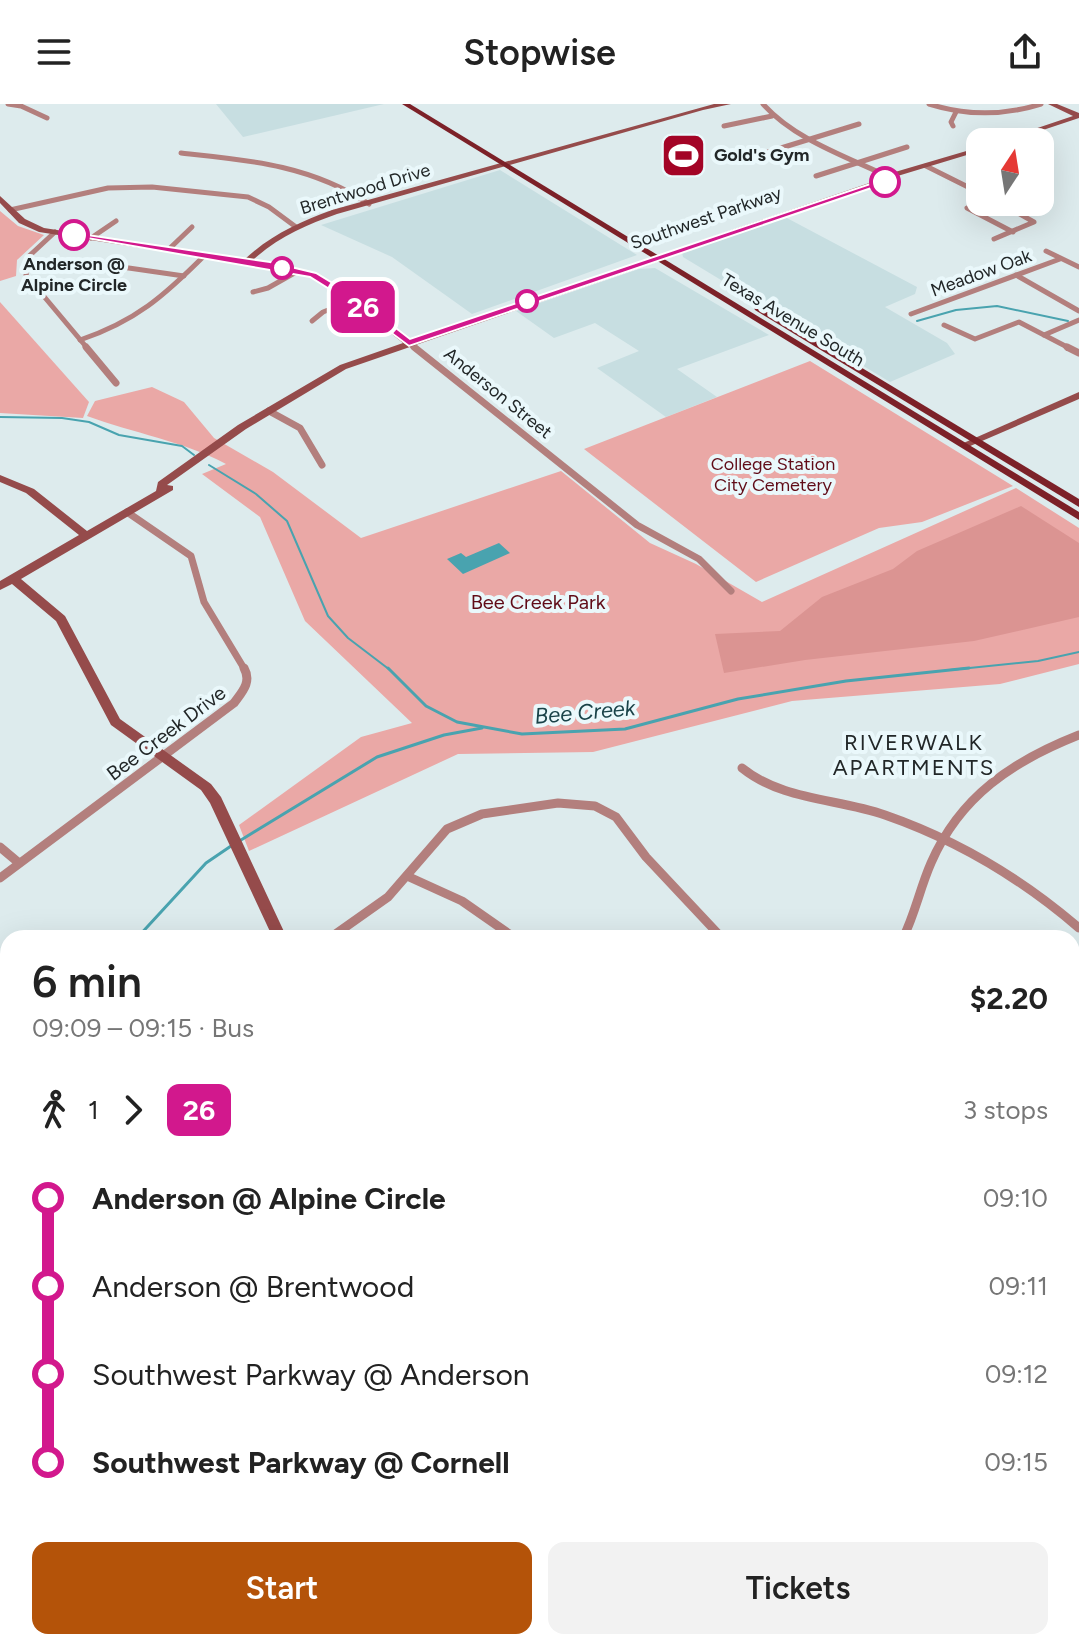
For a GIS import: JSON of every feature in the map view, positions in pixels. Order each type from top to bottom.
[{"type":"main road","name":"Texas Avenue South","points":[[405,104],[503,164],[772,317],[1079,504]]},
{"type":"main road","name":"Texas Avenue South","points":[[421,104],[760,321],[1079,517]]},
{"type":"main road","points":[[760,321],[772,317]]},
{"type":"street","points":[[8,104],[27,106],[39,116],[47,118]]},
{"type":"street","name":"Brentwood Drive","points":[[246,262],[268,241],[296,227],[503,164],[702,108],[728,104]]},
{"type":"street","points":[[763,104],[772,116],[889,178]]},
{"type":"street","points":[[929,104],[956,112],[1005,114],[1041,104]]},
{"type":"street","points":[[1051,104],[1079,116]]},
{"type":"street","points":[[953,126],[951,122],[956,112]]},
{"type":"street","points":[[724,126],[772,116]]},
{"type":"street","points":[[1043,128],[1079,116]]},
{"type":"street","points":[[768,152],[859,124]]},
{"type":"street","points":[[816,176],[907,147]]},
{"type":"street","points":[[181,153],[306,169],[348,187],[369,204]]},
{"type":"street","name":"Southwest Parkway","points":[[0,586],[88,537],[160,490],[170,487],[250,430],[269,411],[343,367],[791,208],[966,153]]},
{"type":"street","points":[[926,166],[966,186]]},
{"type":"street","name":"Southwest Parkway","points":[[660,255],[780,218],[889,178]]},
{"type":"street","points":[[10,210],[108,188],[152,187],[248,197],[269,207],[296,227]]},
{"type":"street","points":[[819,204],[830,196]]},
{"type":"street","name":"Anderson Street","points":[[0,198],[10,210],[32,226],[55,232],[298,271],[324,280],[409,343],[637,525],[699,559],[731,591]]},
{"type":"street","points":[[780,218],[791,208]]},
{"type":"street","points":[[982,216],[1013,232]]},
{"type":"street","points":[[994,239],[1034,222],[1023,216]]},
{"type":"street","points":[[91,238],[116,221]]},
{"type":"street","points":[[739,231],[748,223]]},
{"type":"street","points":[[168,250],[192,227]]},
{"type":"street","points":[[55,232],[28,257],[26,275],[116,383]]},
{"type":"street","points":[[1046,251],[1079,267]]},
{"type":"street","points":[[80,340],[127,324],[144,314],[205,255]]},
{"type":"street","name":"Meadow Oak","points":[[911,314],[1060,259]]},
{"type":"street","points":[[108,265],[184,276]]},
{"type":"street","points":[[253,292],[268,288],[298,271]]},
{"type":"street","points":[[1016,275],[1079,311]]},
{"type":"street","points":[[312,321],[323,312],[354,300]]},
{"type":"street","points":[[1044,335],[1079,320]]},
{"type":"street","points":[[944,325],[975,339],[1019,322],[1079,353]]},
{"type":"street","points":[[964,445],[1079,395]]},
{"type":"street","points":[[269,411],[300,428],[322,465]]},
{"type":"street","points":[[0,478],[30,491],[88,537]]},
{"type":"street","name":"Bee Creek Drive","points":[[0,878],[234,703],[246,686],[247,674],[204,602],[191,556],[127,512]]},
{"type":"street","points":[[14,579],[61,619],[115,722],[206,787],[276,930]]},
{"type":"street","points":[[906,930],[942,839],[956,816],[994,776],[1018,760],[1079,735]]},
{"type":"street","points":[[742,768],[749,776],[778,788],[867,809],[942,839],[1009,873],[1079,928]]},
{"type":"street","points":[[341,930],[388,897],[432,842],[464,820],[482,814],[558,803],[595,806],[616,817],[646,857],[714,930]]},
{"type":"street","points":[[0,847],[19,863]]},
{"type":"street","points":[[407,876],[462,901],[504,930]]},
{"type":"shaded area","points":[[216,104],[384,104],[243,137]]},
{"type":"shaded area","points":[[500,170],[637,255],[472,314],[392,257],[321,225]]},
{"type":"shaded area","points":[[785,217],[917,287],[915,294],[885,307],[947,343],[955,354],[890,382],[683,257],[682,252]]},
{"type":"shaded area","points":[[655,268],[769,335],[677,369],[717,397],[666,417],[597,368],[639,351],[595,323],[554,338],[516,311],[639,269]]},
{"type":"shaded area","points":[[1021,506],[1079,543],[1079,617],[974,641],[805,660],[724,673],[715,634],[780,631],[822,597],[893,569],[917,551]]},
{"type":"green space","points":[[0,211],[18,226],[44,235],[17,260],[16,276],[0,281]]},
{"type":"green space","points":[[0,302],[89,402],[83,418],[0,413]]},
{"type":"green space","name":"College Station City Cemetery","points":[[810,361],[1013,486],[922,522],[879,528],[756,582],[584,449]]},
{"type":"green space","name":"Bee Creek Park","points":[[152,387],[184,402],[214,438],[273,472],[361,538],[561,471],[650,543],[696,564],[762,602],[1016,488],[1079,528],[1079,664],[1000,684],[792,701],[593,752],[458,754],[249,851],[239,825],[361,737],[412,723],[305,621],[260,517],[202,474],[226,464],[175,443],[87,416],[95,401]]},
{"type":"water","points":[[499,543],[510,553],[463,574],[447,559],[461,553],[466,557]]},
{"type":"waterway","points":[[917,321],[956,310],[997,306],[1068,321]]},
{"type":"waterway","name":"Bee Creek","points":[[0,417],[62,418],[89,422],[119,435],[182,446],[194,455]]},
{"type":"waterway","name":"Bee Creek","points":[[209,465],[256,494],[287,521],[328,616],[348,638],[390,670]]},
{"type":"waterway","name":"Bee Creek","points":[[952,670],[1038,661],[1079,652]]},
{"type":"waterway","name":"Bee Creek","points":[[952,670],[969,668]]},
{"type":"waterway","name":"Bee Creek","points":[[390,670],[426,706],[457,722],[522,734],[625,729],[738,699],[846,681],[952,670]]},
{"type":"waterway","points":[[241,840],[377,757],[444,735],[482,728]]},
{"type":"waterway","points":[[144,930],[206,863],[231,846]]},
{"type":"bus line","name":"26","points":[[74,235],[270,265],[313,275],[354,300],[409,343],[885,182]]},
{"type":"place","name":"Gold's Gym","points":[[683,155]]},
{"type":"place","name":"Anderson @ Alpine Circle","points":[[74,235]]},
{"type":"district","name":"RIVERWALK APARTMENTS","points":[[914,754]]}]
